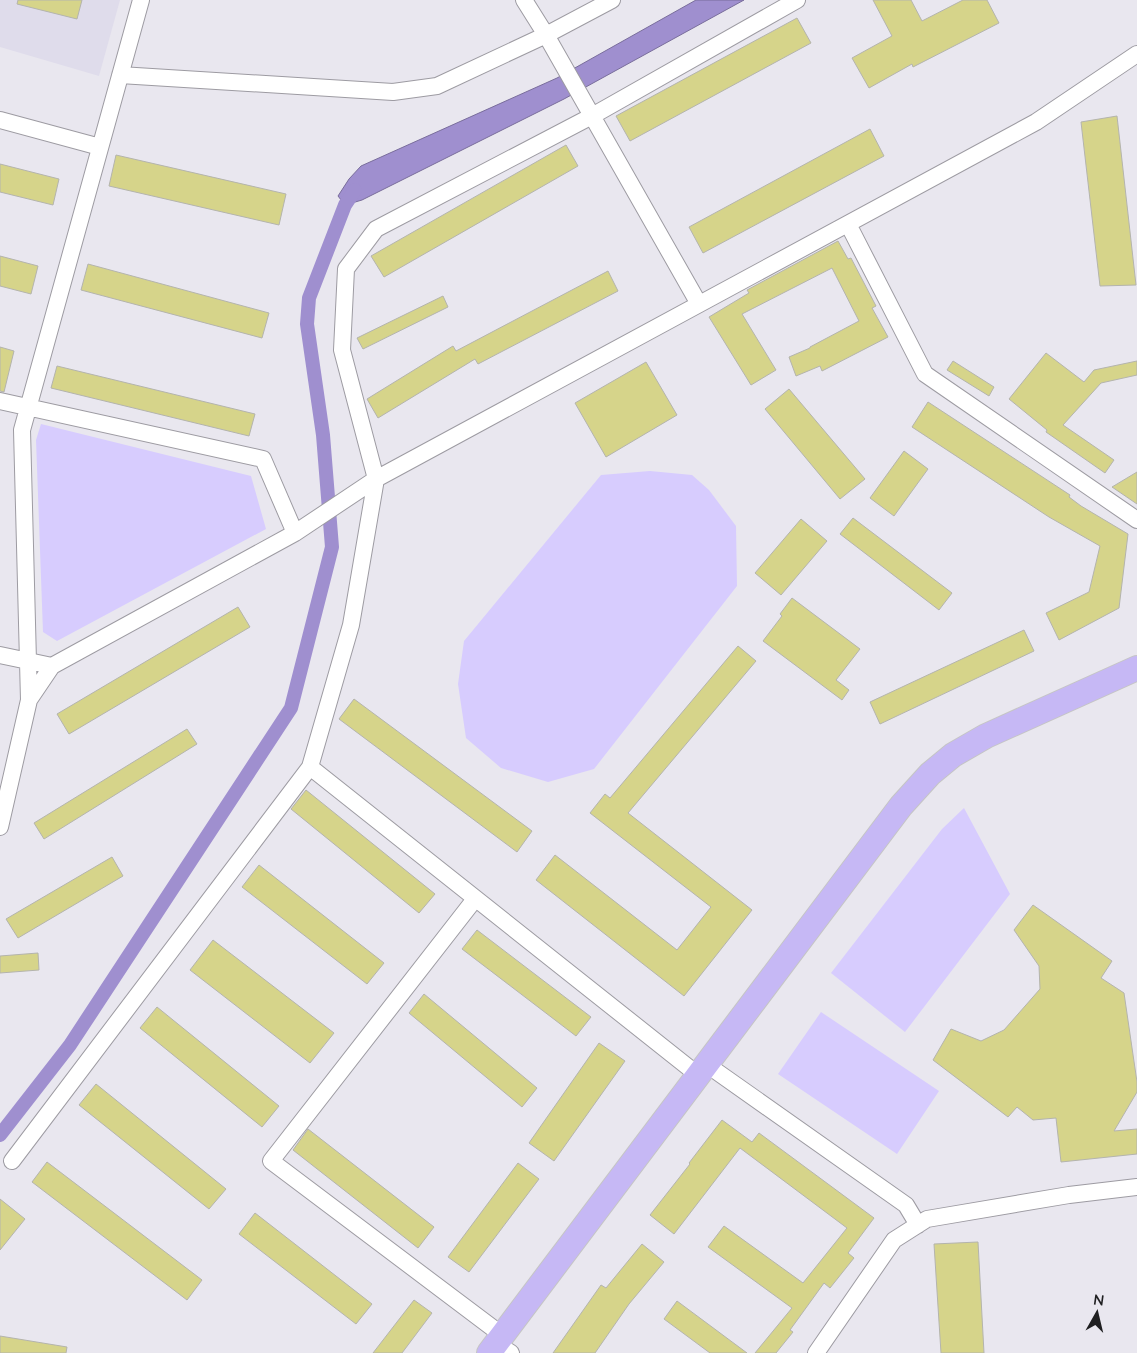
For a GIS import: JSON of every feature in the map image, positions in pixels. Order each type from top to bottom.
[{"type":"highway","points":[[499,1346],[702,1069],[901,806],[930,774],[953,755],[986,736],[1137,668]]},
{"type":"street","points":[[0,827],[29,700],[22,430],[141,0]]},
{"type":"street","points":[[524,0],[699,304]]},
{"type":"street","points":[[120,75],[393,92],[437,86],[546,36],[612,0]]},
{"type":"street","points":[[12,1161],[310,767],[350,625],[376,479],[342,350],[346,269],[376,229],[592,116],[797,0]]},
{"type":"street","points":[[29,700],[52,666],[298,531],[376,479],[1036,122],[1137,54]]},
{"type":"street","points":[[0,120],[100,147]]},
{"type":"street","points":[[848,224],[925,374],[1137,520]]},
{"type":"street","points":[[0,401],[263,460],[298,531]]},
{"type":"street","points":[[0,655],[52,666]]},
{"type":"street","points":[[310,767],[475,899],[702,1069],[906,1205],[918,1225]]},
{"type":"street","points":[[475,899],[271,1162],[499,1346]]},
{"type":"street","points":[[816,1353],[894,1240],[927,1219],[1069,1195],[1137,1187]]},
{"type":"shaded area","points":[[0,0],[120,0],[99,76],[0,47]]},
{"type":"shaded area","points":[[696,0],[744,0],[564,99],[362,200],[345,205],[338,196],[349,179],[361,166],[557,78]]},
{"type":"shaded area","points":[[41,424],[251,476],[266,529],[57,641],[43,632],[36,440]]},
{"type":"shaded area","points":[[650,471],[692,475],[709,490],[736,526],[737,586],[594,769],[548,782],[501,768],[466,738],[458,684],[464,641],[601,475]]},
{"type":"shaded area","points":[[964,808],[1010,894],[905,1032],[831,973],[942,829]]},
{"type":"shaded area","points":[[821,1012],[939,1091],[897,1154],[778,1074]]},
{"type":"building","points":[[18,0],[82,0],[77,19],[17,4]]},
{"type":"building","points":[[873,0],[911,0],[922,21],[963,0],[987,0],[999,23],[913,67],[912,64],[869,88],[852,58],[892,36]]},
{"type":"building","points":[[797,18],[811,43],[630,141],[616,116]]},
{"type":"building","points":[[1117,116],[1136,285],[1100,286],[1081,122]]},
{"type":"building","points":[[870,129],[884,156],[703,253],[689,227]]},
{"type":"building","points":[[566,145],[578,166],[384,277],[371,256]]},
{"type":"building","points":[[116,155],[286,194],[279,225],[109,186]]},
{"type":"building","points":[[0,164],[59,179],[53,205],[0,192]]},
{"type":"building","points":[[838,241],[848,259],[851,258],[876,306],[872,308],[888,337],[822,371],[820,366],[796,376],[789,357],[810,348],[859,321],[832,268],[742,314],[776,370],[751,385],[709,317],[749,293],[747,290]]},
{"type":"building","points":[[0,256],[38,266],[31,294],[0,286]]},
{"type":"building","points":[[88,264],[269,313],[262,338],[81,290]]},
{"type":"building","points":[[608,271],[618,291],[478,364],[475,359],[378,418],[367,399],[453,346],[456,351]]},
{"type":"building","points":[[443,296],[448,307],[363,349],[357,338]]},
{"type":"building","points":[[0,347],[14,351],[4,392],[0,391]]},
{"type":"building","points":[[1046,353],[1084,382],[1094,370],[1137,361],[1137,375],[1101,383],[1063,425],[1114,460],[1105,473],[1046,432],[1047,430],[1009,399]]},
{"type":"building","points":[[953,361],[994,387],[989,396],[947,370]]},
{"type":"building","points":[[646,362],[677,415],[606,457],[575,403]]},
{"type":"building","points":[[57,366],[255,414],[249,436],[51,388]]},
{"type":"building","points":[[789,389],[865,479],[840,499],[765,409]]},
{"type":"building","points":[[928,402],[1070,495],[1069,497],[1081,506],[1128,534],[1119,608],[1059,640],[1046,613],[1089,592],[1100,546],[1049,517],[912,427]]},
{"type":"building","points":[[904,451],[928,469],[894,516],[870,498]]},
{"type":"building","points":[[1137,472],[1137,504],[1112,487]]},
{"type":"building","points":[[853,518],[952,593],[939,610],[840,534]]},
{"type":"building","points":[[801,519],[827,541],[781,595],[755,573]]},
{"type":"building","points":[[792,598],[860,649],[836,680],[849,690],[842,700],[763,641],[782,616],[780,614]]},
{"type":"building","points":[[238,607],[250,627],[69,734],[57,714]]},
{"type":"building","points":[[1024,630],[1034,651],[880,724],[870,702]]},
{"type":"building","points":[[738,646],[756,661],[628,813],[752,910],[684,996],[536,880],[555,855],[677,950],[711,907],[590,813],[605,794],[610,798]]},
{"type":"building","points":[[354,699],[532,831],[517,852],[339,719]]},
{"type":"building","points":[[187,729],[197,744],[44,839],[34,823]]},
{"type":"building","points":[[306,790],[435,894],[419,913],[291,809]]},
{"type":"building","points":[[112,857],[123,876],[18,938],[6,919]]},
{"type":"building","points":[[259,865],[384,963],[367,984],[242,887]]},
{"type":"building","points":[[1033,905],[1112,961],[1101,978],[1124,993],[1137,1082],[1137,1092],[1114,1131],[1137,1129],[1137,1154],[1061,1162],[1056,1118],[1033,1120],[1017,1107],[1008,1117],[933,1060],[951,1029],[981,1041],[1004,1030],[1040,989],[1039,966],[1014,930]]},
{"type":"building","points":[[477,930],[591,1017],[576,1036],[462,949]]},
{"type":"building","points":[[213,940],[334,1033],[310,1063],[190,970]]},
{"type":"building","points":[[38,953],[39,970],[0,973],[0,956]]},
{"type":"building","points":[[424,994],[537,1088],[522,1107],[409,1013]]},
{"type":"building","points":[[157,1007],[279,1106],[262,1127],[140,1028]]},
{"type":"building","points":[[599,1043],[625,1061],[554,1161],[529,1143]]},
{"type":"building","points":[[96,1084],[226,1189],[209,1209],[79,1105]]},
{"type":"building","points":[[722,1120],[752,1142],[759,1133],[874,1218],[848,1253],[854,1258],[830,1288],[824,1283],[790,1330],[793,1332],[776,1353],[755,1353],[792,1308],[708,1247],[724,1226],[803,1283],[847,1228],[740,1148],[674,1234],[650,1215]]},
{"type":"building","points":[[308,1129],[434,1227],[418,1248],[293,1150]]},
{"type":"building","points":[[47,1162],[202,1280],[187,1300],[32,1182]]},
{"type":"building","points":[[518,1163],[539,1179],[469,1272],[448,1257]]},
{"type":"building","points":[[0,1199],[25,1219],[0,1250]]},
{"type":"building","points":[[255,1213],[372,1304],[356,1324],[239,1234]]},
{"type":"building","points":[[978,1242],[984,1353],[941,1353],[934,1244]]},
{"type":"building","points":[[642,1244],[664,1262],[629,1304],[595,1353],[553,1353],[601,1285],[606,1288]]},
{"type":"building","points":[[414,1300],[432,1313],[402,1353],[373,1353]]},
{"type":"building","points":[[677,1301],[747,1353],[710,1353],[664,1319]]},
{"type":"building","points":[[0,1336],[67,1347],[66,1353],[0,1353]]},
{"type":"waterway","points":[[0,1135],[70,1045],[291,708],[332,547],[323,435],[307,324],[309,298],[345,205],[355,190]]}]
